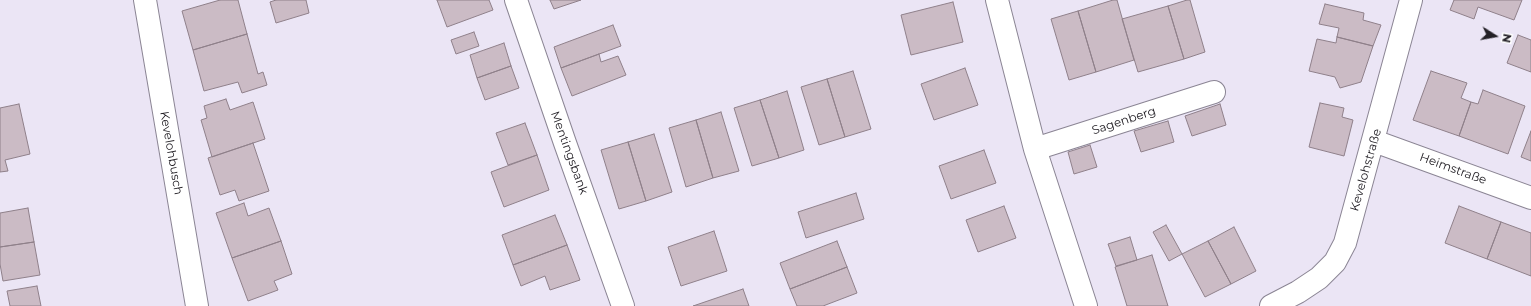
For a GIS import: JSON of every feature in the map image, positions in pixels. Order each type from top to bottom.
[{"type":"street","name":"Kevelohbusch","points":[[145,0],[197,306]]},
{"type":"street","name":"Mentingsbank","points":[[516,0],[623,306]]},
{"type":"street","points":[[997,0],[1035,149],[1086,306]]},
{"type":"street","name":"Kevelohstraße","points":[[1271,306],[1298,292],[1313,282],[1335,262],[1345,243],[1374,141],[1411,0]]},
{"type":"street","name":"Sagenberg","points":[[1035,149],[1214,92]]},
{"type":"street","name":"Heimstraße","points":[[1374,141],[1531,198]]},
{"type":"building","points":[[220,0],[238,0],[247,34],[193,50],[182,11]]},
{"type":"building","points":[[276,0],[306,0],[309,13],[276,23],[270,2]]},
{"type":"building","points":[[437,0],[489,0],[493,10],[447,27]]},
{"type":"building","points":[[550,0],[581,0],[554,9]]},
{"type":"building","points":[[1117,0],[1134,60],[1096,72],[1078,11]]},
{"type":"building","points":[[1190,0],[1205,52],[1184,59],[1168,6]]},
{"type":"building","points":[[1454,0],[1522,0],[1514,20],[1478,7],[1474,19],[1450,10]]},
{"type":"building","points":[[953,2],[963,42],[911,55],[901,15]]},
{"type":"building","points":[[1325,4],[1364,13],[1363,20],[1381,25],[1373,46],[1337,37],[1339,28],[1319,24]]},
{"type":"building","points":[[1168,6],[1184,59],[1138,72],[1122,19]]},
{"type":"building","points":[[1078,11],[1096,72],[1069,80],[1051,19]]},
{"type":"building","points":[[613,25],[621,46],[561,68],[554,47]]},
{"type":"building","points":[[474,32],[479,46],[456,54],[451,40]]},
{"type":"building","points":[[247,34],[258,74],[263,72],[267,85],[242,93],[238,82],[204,91],[193,50]]},
{"type":"building","points":[[1518,35],[1531,40],[1531,72],[1507,63]]},
{"type":"building","points":[[1337,37],[1373,46],[1361,82],[1340,88],[1335,77],[1309,71],[1317,39],[1336,43]]},
{"type":"building","points":[[504,43],[511,66],[477,78],[470,55]]},
{"type":"building","points":[[599,54],[601,62],[618,56],[626,75],[572,96],[561,68]]},
{"type":"building","points":[[511,66],[519,88],[485,100],[477,78]]},
{"type":"building","points":[[965,68],[978,105],[934,120],[921,84]]},
{"type":"building","points":[[853,71],[871,129],[845,137],[827,79]]},
{"type":"building","points":[[1431,71],[1467,83],[1461,98],[1471,102],[1459,136],[1413,120]]},
{"type":"building","points":[[827,79],[845,137],[819,145],[801,87]]},
{"type":"building","points":[[1483,90],[1525,106],[1508,154],[1459,136],[1471,102],[1478,104]]},
{"type":"building","points":[[787,91],[804,150],[779,158],[760,100]]},
{"type":"building","points":[[226,99],[230,110],[253,102],[265,139],[212,157],[201,120],[207,118],[204,106]]},
{"type":"building","points":[[760,100],[779,158],[752,166],[734,108]]},
{"type":"building","points":[[1320,103],[1344,108],[1342,117],[1353,120],[1344,156],[1309,147]]},
{"type":"building","points":[[19,104],[30,154],[5,160],[8,171],[0,172],[0,108]]},
{"type":"building","points":[[1220,104],[1226,125],[1192,136],[1185,116]]},
{"type":"building","points":[[721,112],[739,171],[713,178],[696,120]]},
{"type":"building","points":[[696,120],[713,178],[686,187],[669,128]]},
{"type":"building","points":[[1168,121],[1174,142],[1141,152],[1134,131]]},
{"type":"building","points":[[525,123],[537,155],[508,165],[496,133]]},
{"type":"building","points":[[1531,131],[1531,161],[1521,157]]},
{"type":"building","points":[[654,134],[672,192],[646,201],[628,142]]},
{"type":"building","points":[[628,142],[646,201],[619,209],[601,150]]},
{"type":"building","points":[[253,143],[269,191],[239,201],[235,190],[220,195],[208,158]]},
{"type":"building","points":[[1090,145],[1097,167],[1074,174],[1068,152]]},
{"type":"building","points":[[984,150],[996,183],[951,199],[939,166]]},
{"type":"building","points":[[537,155],[549,190],[504,207],[491,172]]},
{"type":"building","points":[[856,193],[864,219],[806,238],[798,212]]},
{"type":"building","points":[[244,203],[248,216],[269,208],[281,241],[232,258],[216,213]]},
{"type":"building","points":[[1004,206],[1016,238],[978,252],[966,220]]},
{"type":"building","points":[[1459,206],[1501,222],[1487,259],[1445,243]]},
{"type":"building","points":[[28,208],[34,242],[0,247],[0,213]]},
{"type":"building","points":[[555,215],[567,245],[513,265],[502,235]]},
{"type":"building","points":[[1501,222],[1531,233],[1531,276],[1487,259]]},
{"type":"building","points":[[1166,225],[1182,254],[1169,261],[1153,232]]},
{"type":"building","points":[[1234,227],[1256,271],[1231,284],[1208,241]]},
{"type":"building","points":[[714,231],[727,271],[681,286],[668,247]]},
{"type":"building","points":[[1130,237],[1137,260],[1116,266],[1108,244]]},
{"type":"building","points":[[281,241],[292,274],[274,281],[278,290],[248,301],[232,258]]},
{"type":"building","points":[[837,241],[847,267],[790,289],[780,263]]},
{"type":"building","points":[[1208,241],[1231,284],[1205,297],[1182,254]]},
{"type":"building","points":[[34,242],[40,275],[3,281],[0,264],[0,247]]},
{"type":"building","points":[[567,245],[580,280],[550,290],[545,276],[521,286],[513,265]]},
{"type":"building","points":[[1152,255],[1168,306],[1127,306],[1115,267]]},
{"type":"building","points":[[847,267],[857,293],[823,306],[797,306],[790,289]]},
{"type":"building","points":[[37,286],[41,306],[10,306],[7,291]]},
{"type":"building","points":[[743,289],[749,306],[693,306]]}]
